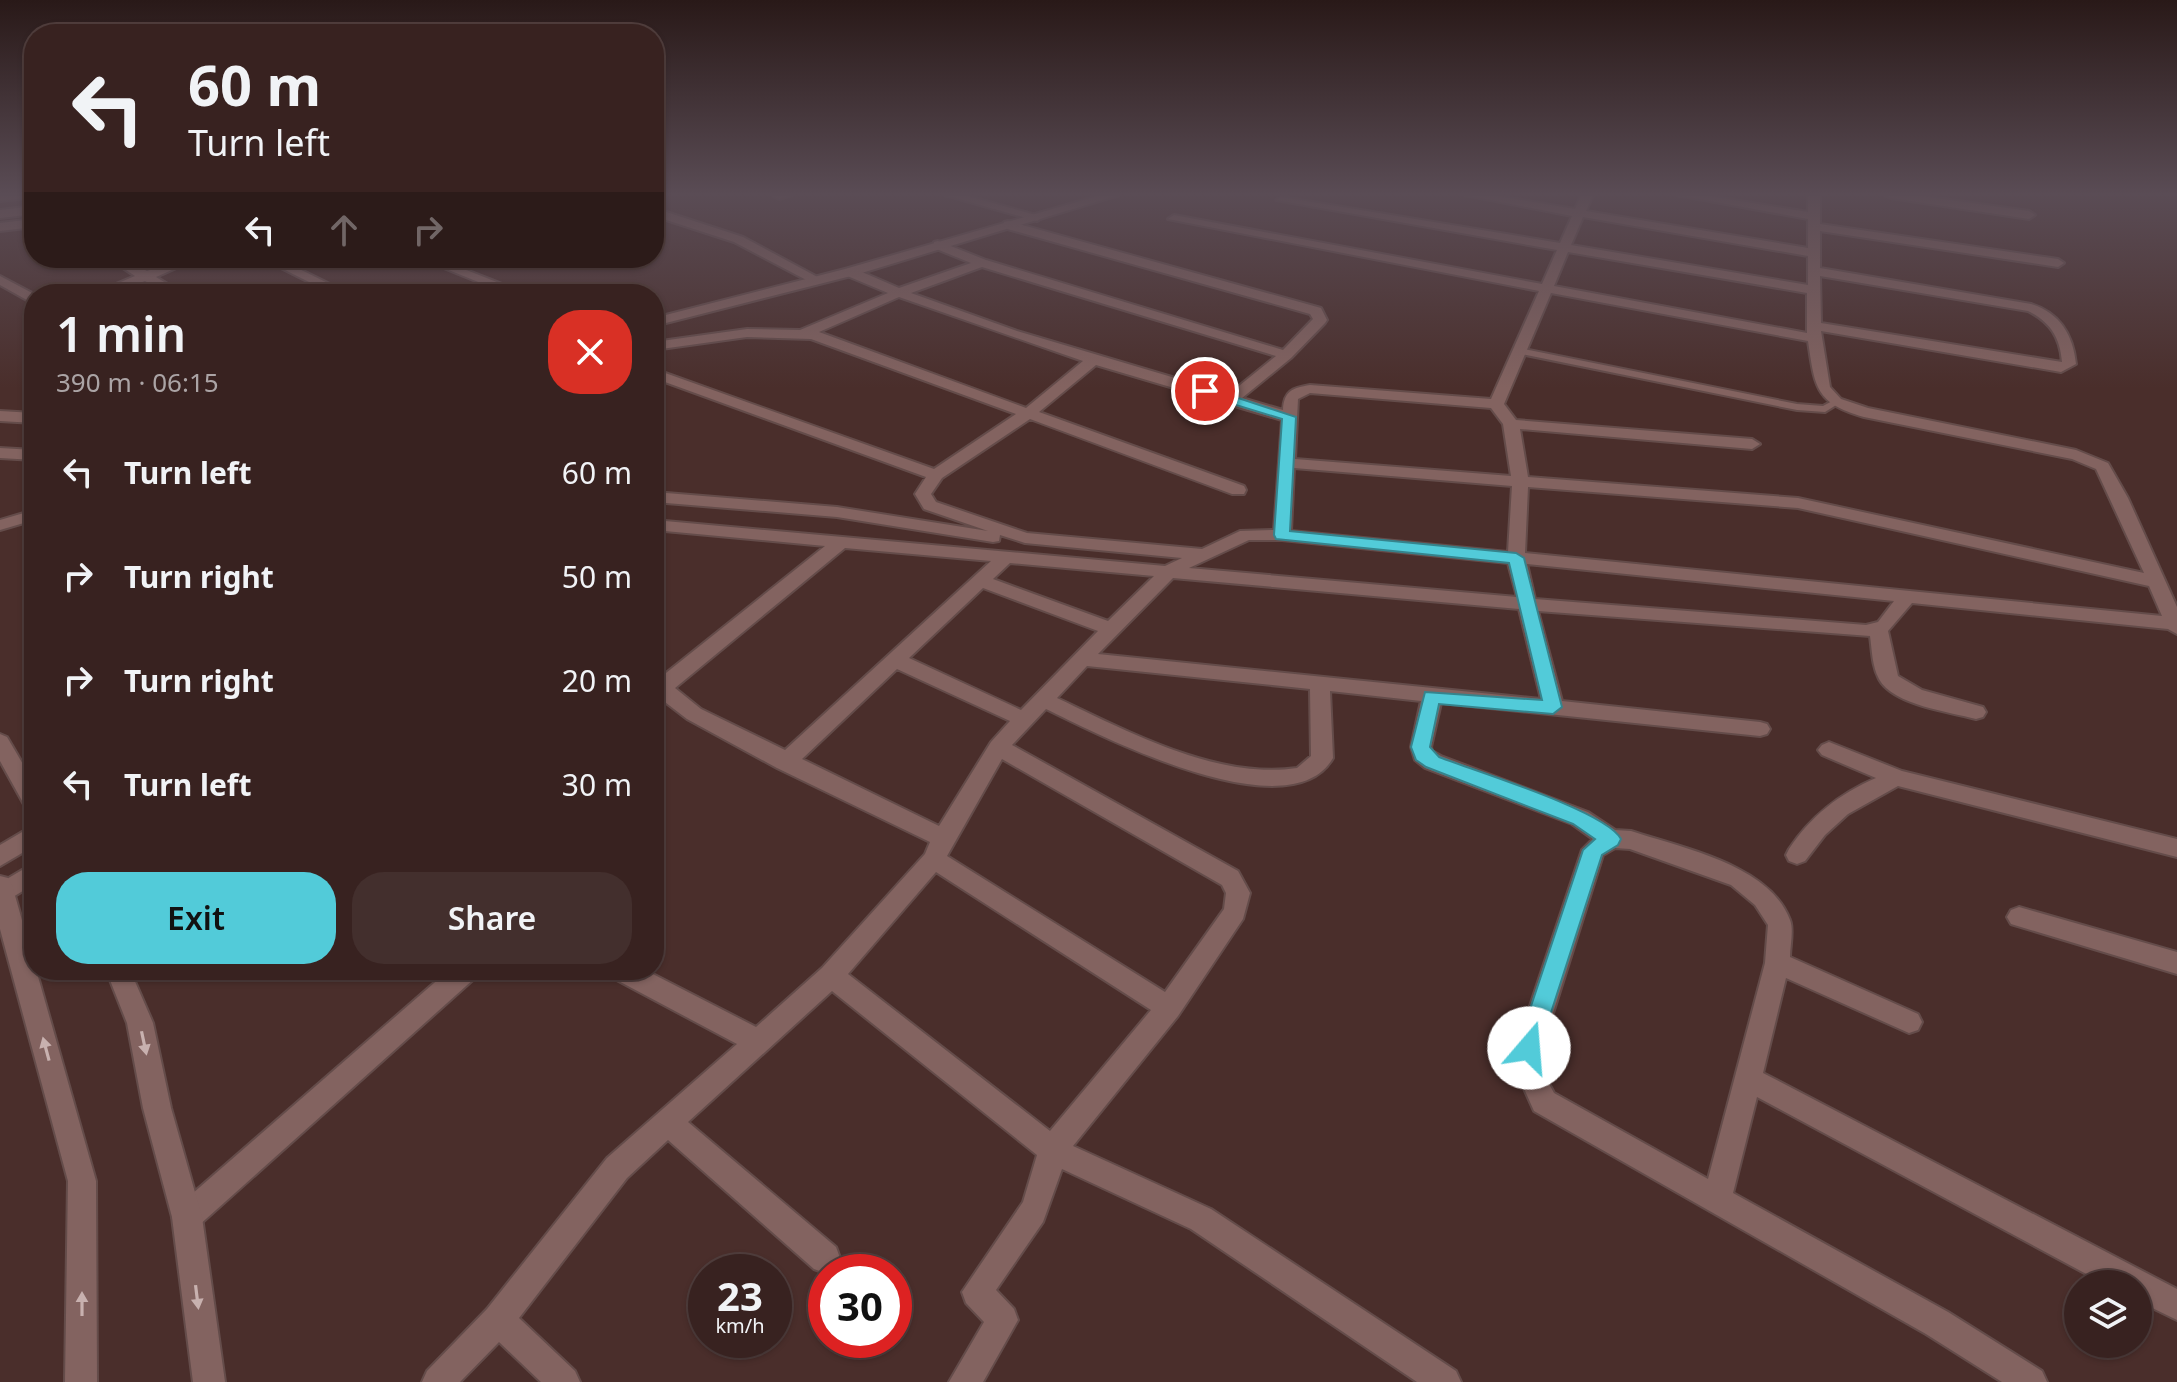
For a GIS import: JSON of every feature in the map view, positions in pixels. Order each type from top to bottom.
[{"type":"street","points":[[781,259],[817,280]]},
{"type":"street","points":[[664,319],[891,259]]},
{"type":"street","points":[[973,259],[1286,355]]},
{"type":"street","points":[[1132,259],[1316,311],[1320,320],[1286,355],[1232,399]]},
{"type":"street","points":[[1389,259],[1546,289],[1814,332],[2061,368],[2069,364],[2069,342],[2044,313],[2031,308],[1816,271]]},
{"type":"street","points":[[1496,404],[1557,259]]},
{"type":"street","points":[[1635,259],[1814,290]]},
{"type":"street","points":[[438,1382],[498,1320],[617,1168],[831,976],[938,849],[998,747],[1023,719],[1170,570],[1246,535],[1282,535],[2176,626],[2120,498],[2102,466],[2090,459],[1864,412],[1836,402],[1823,388],[1814,332],[1815,259]]},
{"type":"street","points":[[2037,259],[2058,263]]},
{"type":"street","points":[[804,334],[898,293],[982,263]]},
{"type":"street","points":[[129,268],[156,284]]},
{"type":"street","points":[[124,284],[166,268]]},
{"type":"street","points":[[288,268],[322,284]]},
{"type":"street","points":[[451,268],[494,284]]},
{"type":"street","points":[[850,272],[898,293],[1094,359],[1289,417]]},
{"type":"street","points":[[0,280],[24,294]]},
{"type":"street","points":[[664,345],[747,333],[804,334],[1030,412],[1238,490]]},
{"type":"street","points":[[1025,538],[930,505],[923,494],[936,475],[1030,412],[1094,359]]},
{"type":"street","points":[[664,377],[936,475]]},
{"type":"street","points":[[1282,535],[1291,398],[1298,391],[1310,389],[1496,404],[1511,424],[1520,481],[1516,558],[1553,707]]},
{"type":"street","points":[[0,416],[24,417]]},
{"type":"street","points":[[1511,424],[1752,444]]},
{"type":"street","points":[[0,453],[24,454]]},
{"type":"street","points":[[1286,463],[1798,503],[2158,582]]},
{"type":"street","points":[[664,498],[837,512],[990,537],[1205,554]]},
{"type":"street","points":[[664,517],[681,500]]},
{"type":"street","points":[[0,525],[24,518]]},
{"type":"street","points":[[664,527],[1526,604],[1878,629],[1885,626],[1907,597]]},
{"type":"street","points":[[664,682],[841,542]]},
{"type":"street","points":[[785,762],[1005,558]]},
{"type":"street","points":[[980,581],[1110,629]]},
{"type":"street","points":[[1878,629],[1888,678],[1894,685],[1906,692],[1976,712]]},
{"type":"street","points":[[1082,659],[1760,729]]},
{"type":"street","points":[[895,660],[1023,719]]},
{"type":"street","points":[[1044,700],[1153,752],[1238,775],[1289,778],[1308,774],[1322,758],[1320,685]]},
{"type":"street","points":[[664,693],[694,714],[938,849],[1169,1008]]},
{"type":"street","points":[[1432,697],[1422,755],[1433,762],[1580,818],[1611,839],[1631,840],[1739,878],[1763,898],[1780,923],[1777,963],[1717,1201]]},
{"type":"street","points":[[0,742],[24,784]]},
{"type":"street","points":[[965,1382],[1003,1320],[977,1292],[1033,1212],[1043,1188],[1052,1150],[1169,1008],[1235,912],[1238,893],[1230,878],[998,747]]},
{"type":"street","points":[[1829,750],[1897,778],[2177,848]]},
{"type":"street","points":[[1797,855],[1811,831],[1832,812],[1863,791],[1897,778]]},
{"type":"street","points":[[1611,839],[1593,850],[1529,1048],[1535,1084],[1544,1102],[1937,1323],[2031,1382]]},
{"type":"street","points":[[0,857],[24,841]]},
{"type":"street","points":[[24,878],[1,891],[24,973]]},
{"type":"street","points":[[2019,917],[2177,963]]},
{"type":"street","points":[[1777,963],[1909,1022]]},
{"type":"street","points":[[831,976],[1052,1150],[1201,1219],[1445,1382]]},
{"type":"street","points":[[26,980],[82,1181],[81,1382]]},
{"type":"street","points":[[122,980],[140,1023],[157,1108],[187,1217],[209,1382]]},
{"type":"street","points":[[187,1217],[455,980]]},
{"type":"street","points":[[641,980],[759,1042]]},
{"type":"street","points":[[1748,1079],[2110,1270]]},
{"type":"street","points":[[667,1122],[820,1254]]},
{"type":"street","points":[[2152,1292],[2177,1305]]},
{"type":"street","points":[[498,1320],[564,1382]]},
{"type":"lane","points":[[1519,351],[1797,407],[1825,409],[1836,402]]},
{"type":"route","points":[[1205,391],[1289,417],[1282,535],[1516,558],[1553,707],[1432,697],[1421,747],[1422,755],[1433,762],[1580,818],[1611,839],[1593,850],[1529,1048]]}]
